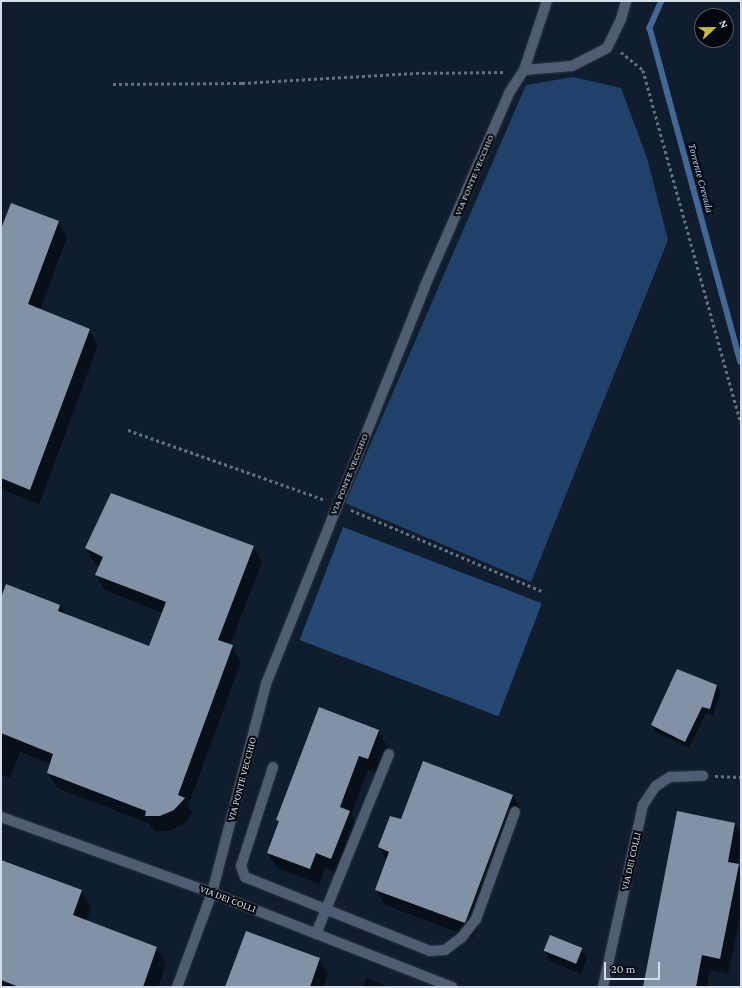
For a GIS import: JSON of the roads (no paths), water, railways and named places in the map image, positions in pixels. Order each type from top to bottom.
[{"type":"street","name":"VIA PONTE VECCHIO","points":[[177,987],[212,893],[266,684],[424,288],[509,93],[524,70],[547,1]]},
{"type":"street","points":[[524,70],[572,66],[607,48],[621,19],[626,1]]},
{"type":"street","points":[[316,934],[389,754]]},
{"type":"street","points":[[273,767],[241,866],[245,877],[430,951],[445,950],[462,937],[476,919],[515,812]]},
{"type":"street","name":"VIA DEI COLLI","points":[[603,987],[643,805],[648,795],[670,777],[703,776]]},
{"type":"street","name":"VIA DEI COLLI","points":[[1,817],[212,893],[452,987]]},
{"type":"waterway","name":"Torrente Crevada","points":[[662,1],[650,28],[741,362]]}]
